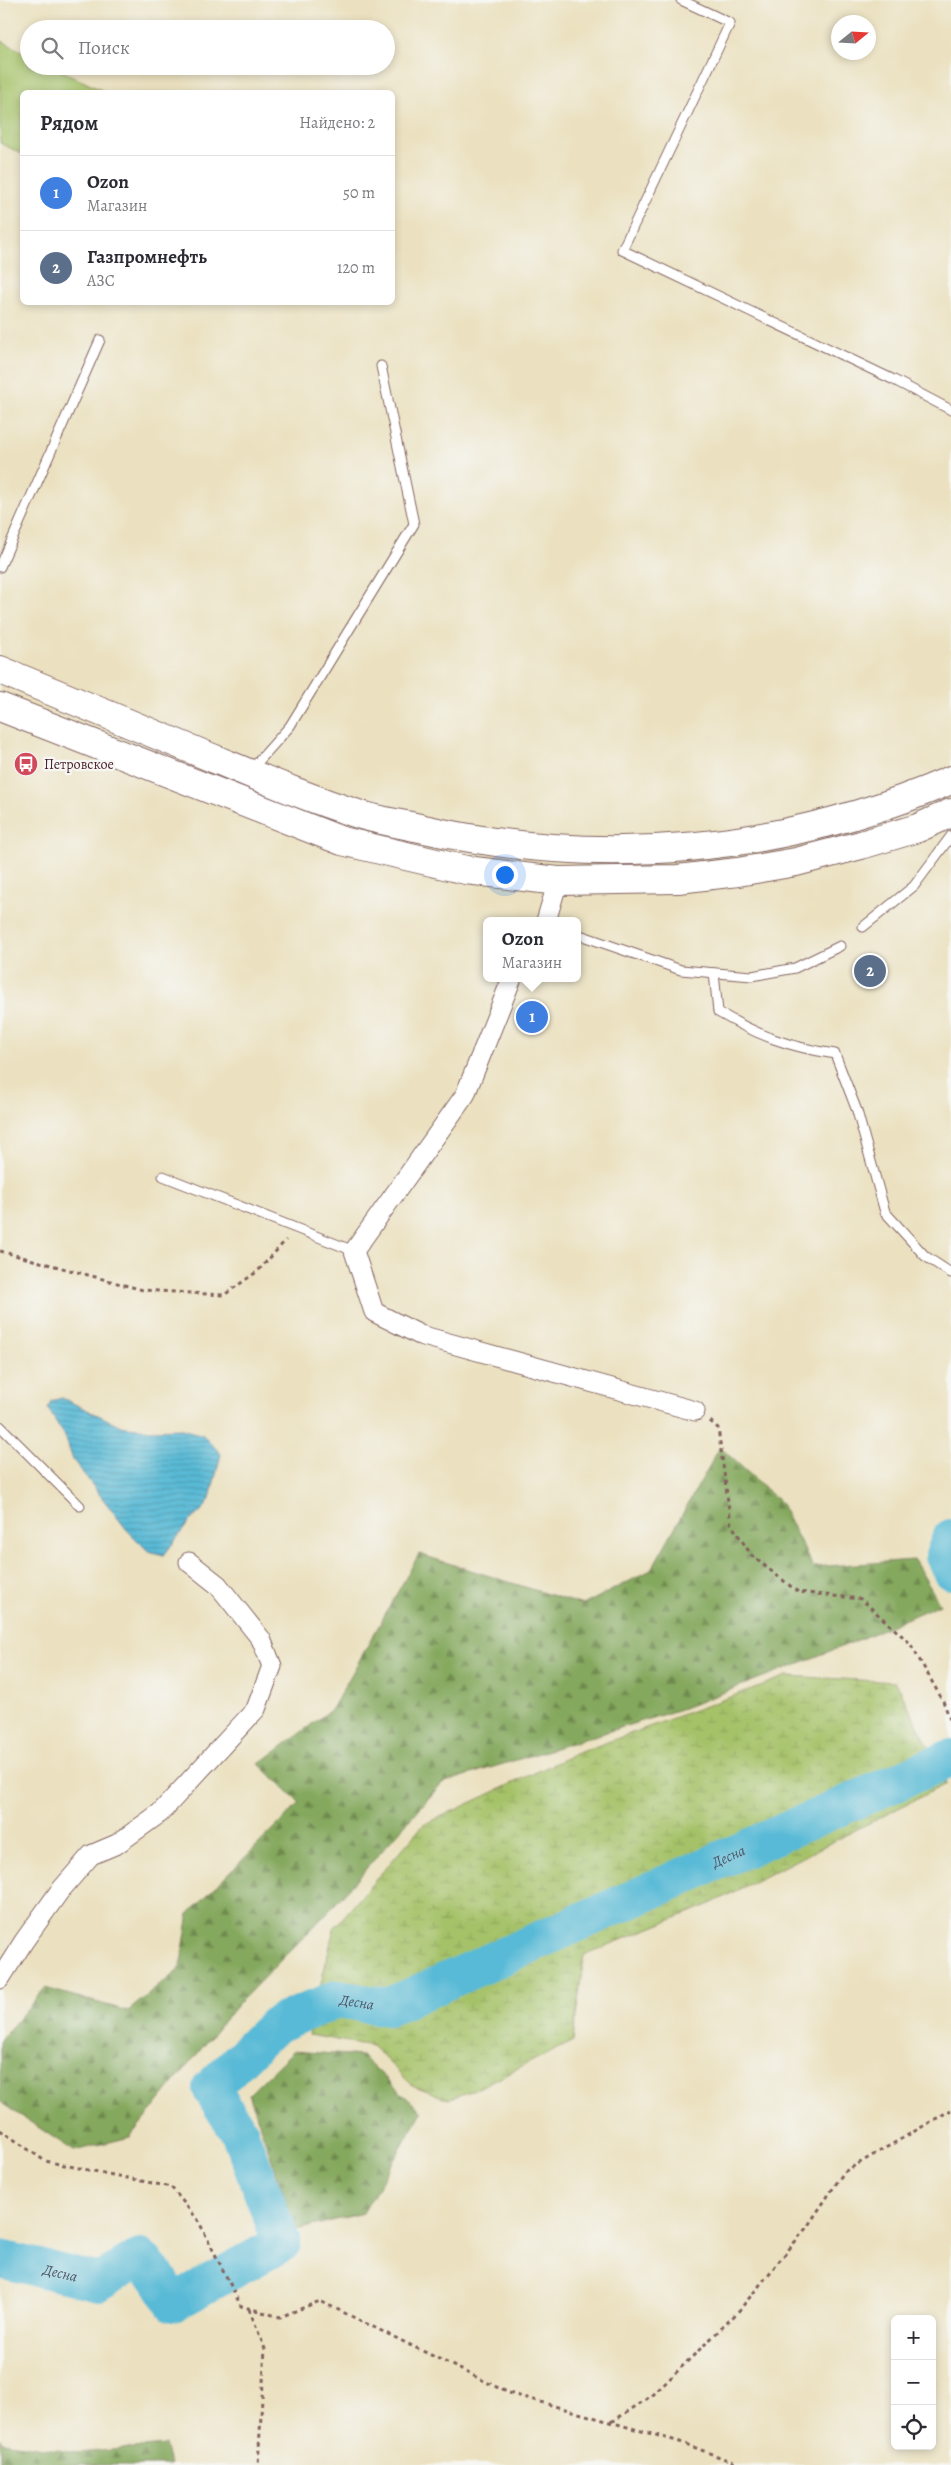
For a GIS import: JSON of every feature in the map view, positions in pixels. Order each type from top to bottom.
[{"type":"highway","points":[[0,670],[248,773],[362,815],[471,840],[538,847],[625,850],[673,849],[735,843],[795,832],[899,803],[951,780]]},
{"type":"highway","points":[[0,707],[342,841],[466,870],[558,881],[678,878],[738,872],[796,862],[861,845],[918,828],[951,814]]},
{"type":"street","points":[[547,917],[558,881]]},
{"type":"street","points":[[510,982],[465,1095],[354,1251],[374,1312],[420,1335],[695,1411]]},
{"type":"street","points":[[0,1979],[39,1920],[91,1854],[117,1844],[160,1813],[256,1709],[272,1666],[261,1638],[218,1585],[189,1562]]},
{"type":"lane","points":[[681,0],[730,23],[622,250],[894,380],[951,410]]},
{"type":"lane","points":[[0,567],[100,340]]},
{"type":"lane","points":[[248,773],[290,726],[414,524],[381,366]]},
{"type":"lane","points":[[863,927],[914,886],[951,836]]},
{"type":"lane","points":[[581,935],[681,970],[752,976],[795,968],[840,946]]},
{"type":"lane","points":[[714,973],[718,1012],[750,1031],[799,1049],[835,1054],[857,1111],[885,1212],[925,1256],[951,1273]]},
{"type":"lane","points":[[163,1176],[354,1251]]},
{"type":"lane","points":[[0,1426],[80,1506]]},
{"type":"path","points":[[0,1251],[143,1290],[224,1295],[258,1271],[284,1241],[314,1236]]},
{"type":"path","points":[[695,1411],[718,1428],[731,1524],[752,1556],[798,1592],[861,1599],[910,1644],[943,1701],[951,1722]]},
{"type":"path","points":[[612,2422],[654,2394],[736,2313],[807,2227],[844,2172],[951,2110]]},
{"type":"path","points":[[0,2130],[44,2161],[171,2187],[198,2220],[241,2306],[280,2317],[320,2301],[509,2393],[680,2442],[741,2465]]},
{"type":"path","points":[[249,2309],[265,2349],[258,2465]]},
{"type":"green space","points":[[0,40],[20,50],[20,75],[70,75],[101,90],[20,90],[20,153],[0,143]]},
{"type":"green space","points":[[720,1447],[780,1502],[813,1567],[914,1560],[940,1604],[851,1643],[681,1709],[442,1783],[327,1913],[236,2006],[130,2137],[74,2151],[0,2102],[0,2040],[45,1988],[128,2011],[180,1969],[189,1913],[300,1803],[259,1764],[332,1709],[419,1554],[583,1605],[651,1570]]},
{"type":"green space","points":[[787,1676],[896,1682],[946,1784],[710,1904],[584,1955],[573,2041],[474,2090],[448,2099],[412,2085],[372,2046],[309,2035],[334,1928],[423,1825],[575,1754]]},
{"type":"green space","points":[[293,2051],[362,2056],[422,2112],[363,2213],[296,2230],[249,2094]]},
{"type":"green space","points":[[0,2438],[2,2442],[79,2453],[165,2445],[170,2465],[0,2465]]},
{"type":"water","points":[[62,1398],[121,1426],[151,1430],[182,1429],[203,1435],[221,1454],[210,1498],[205,1507],[189,1522],[164,1555],[148,1551],[127,1530],[73,1460],[65,1436],[48,1409],[51,1401]]},
{"type":"waterway","name":"Десна","points":[[951,1538],[944,1555],[951,1571]]},
{"type":"waterway","name":"Десна","points":[[0,2259],[99,2282],[140,2258],[158,2278],[173,2303],[282,2243],[240,2134],[211,2088],[275,2025],[337,1999],[388,2007],[951,1758]]},
{"type":"place","name":"Петровское","points":[[26,764]]},
{"type":"place","name":"Газпромнефть","points":[[870,971]]},
{"type":"place","name":"Ozon","points":[[532,1017]]}]
